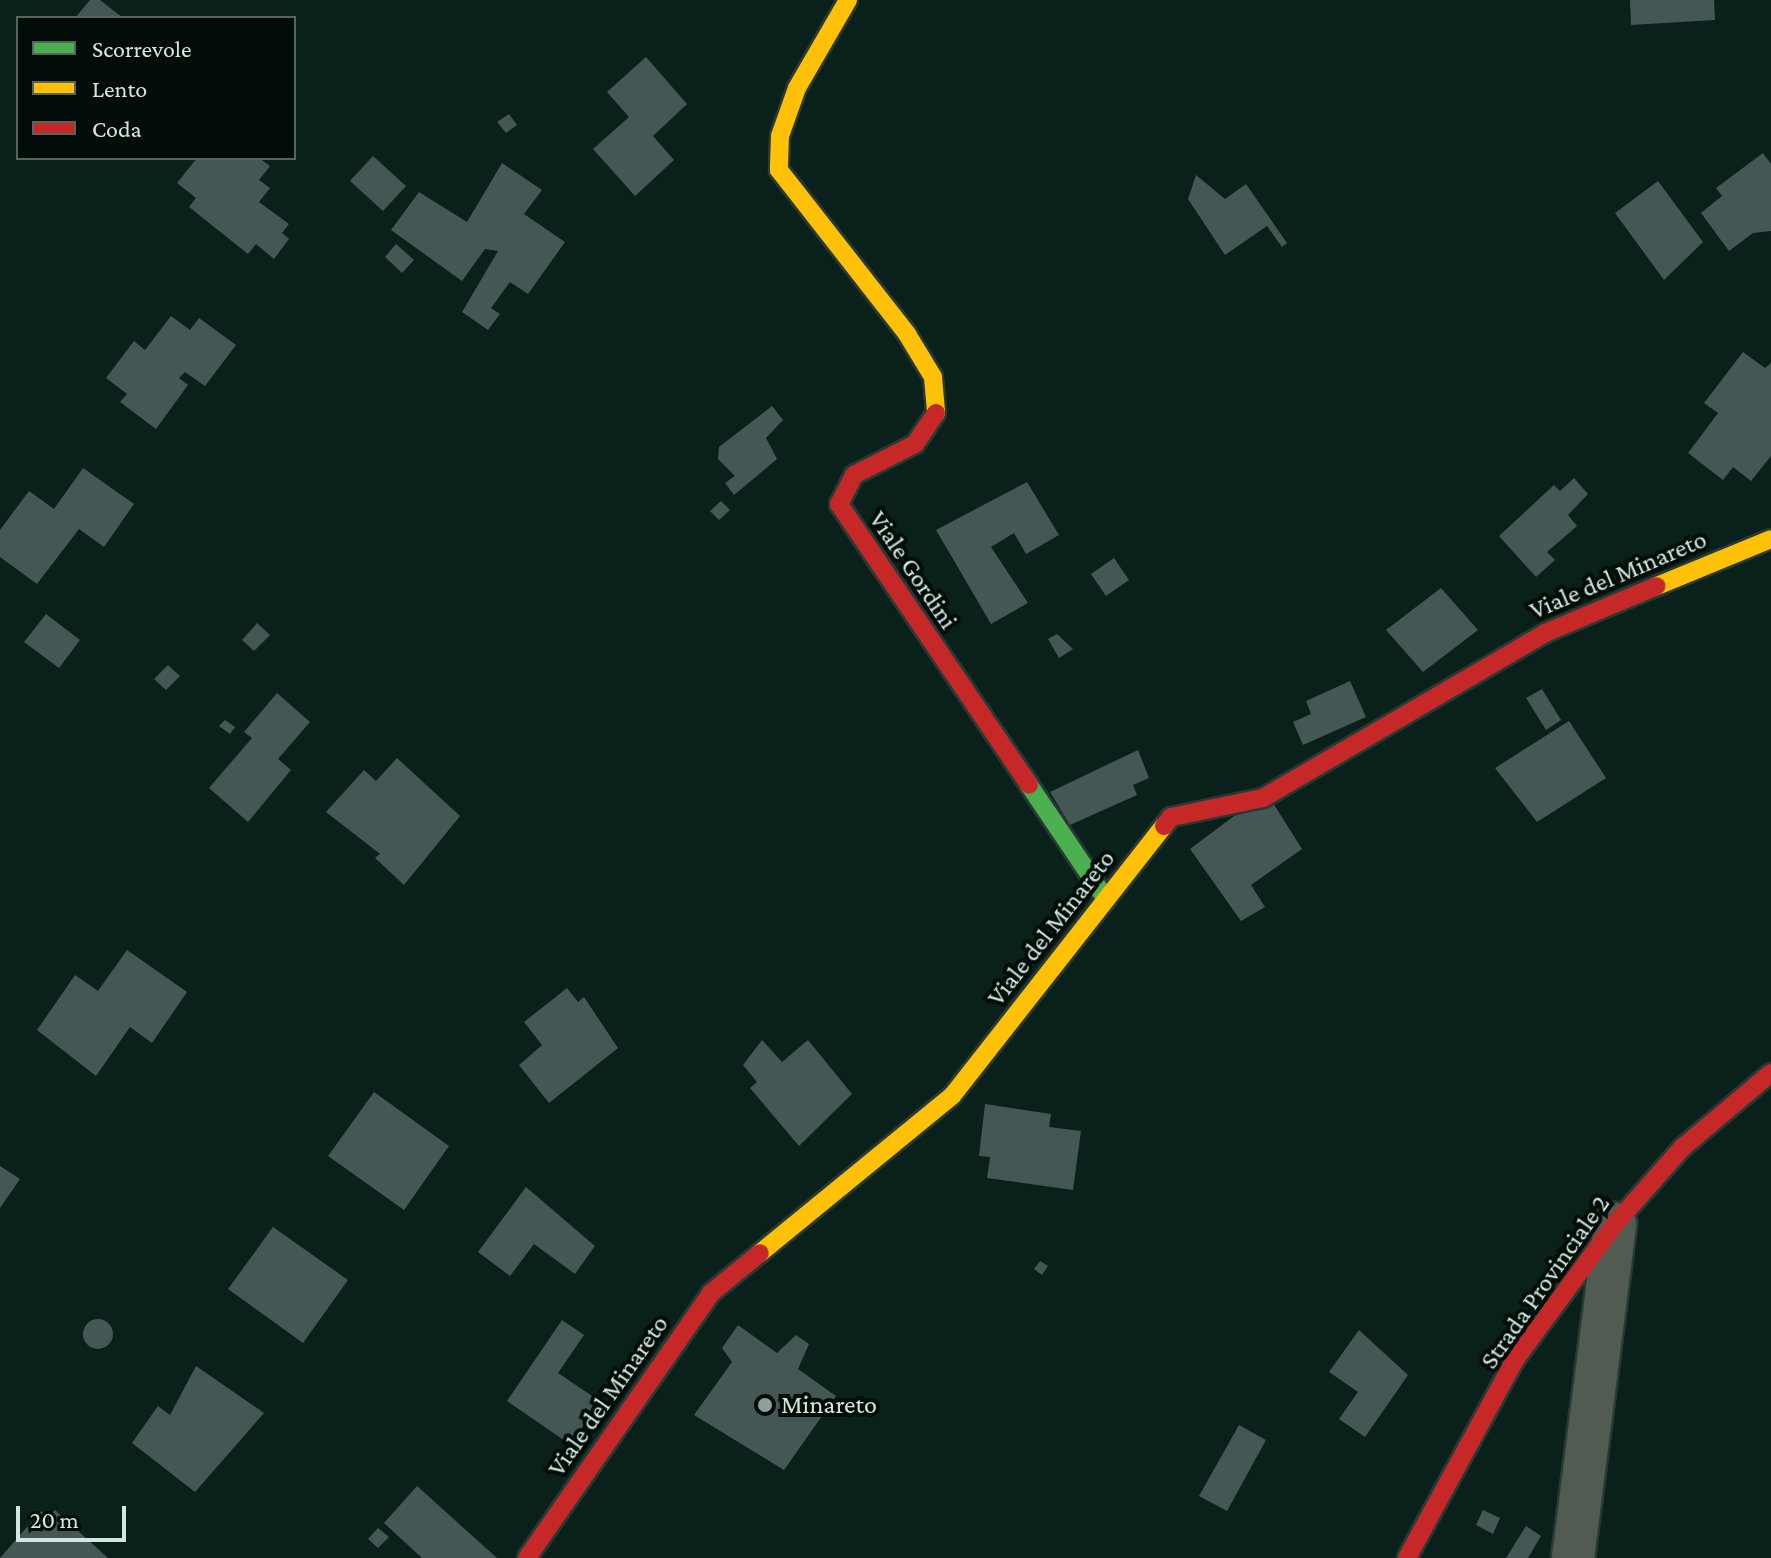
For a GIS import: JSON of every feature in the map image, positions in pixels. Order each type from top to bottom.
[{"type":"street","name":"Viale Gordini","points":[[848,0],[797,88],[780,136],[779,170],[907,334],[933,377],[939,409],[915,444],[854,475],[839,504],[1106,899]]},
{"type":"street","name":"Viale del Minareto","points":[[527,1558],[711,1293],[952,1096],[1171,817],[1263,798],[1545,633],[1771,539]]},
{"type":"street","name":"Strada Provinciale 2","points":[[1407,1558],[1515,1360],[1615,1224],[1683,1147],[1771,1073]]},
{"type":"street","points":[[1573,1558],[1615,1224]]},
{"type":"building","points":[[90,0],[100,0],[120,16],[77,16]]},
{"type":"building","points":[[1630,0],[1714,0],[1715,20],[1631,25]]},
{"type":"building","points":[[646,57],[687,104],[653,136],[674,160],[635,196],[593,149],[629,117],[607,92]]},
{"type":"building","points":[[509,114],[517,125],[506,133],[497,122]]},
{"type":"building","points":[[1763,153],[1771,164],[1771,231],[1753,233],[1729,251],[1701,213],[1722,196],[1716,188]]},
{"type":"building","points":[[373,156],[406,186],[383,211],[350,181]]},
{"type":"building","points":[[195,160],[262,160],[270,166],[259,180],[270,188],[259,202],[289,224],[282,233],[289,239],[274,259],[256,244],[248,254],[189,207],[196,198],[177,183]]},
{"type":"building","points":[[502,163],[542,190],[524,214],[565,242],[528,294],[510,282],[491,308],[500,314],[488,330],[462,312],[498,251],[485,249],[462,281],[391,230],[419,192],[467,222]]},
{"type":"building","points":[[1196,175],[1225,199],[1246,184],[1287,243],[1282,247],[1267,226],[1225,255],[1188,199]]},
{"type":"building","points":[[1658,181],[1703,242],[1664,280],[1615,213]]},
{"type":"building","points":[[396,244],[414,260],[402,273],[385,257]]},
{"type":"building","points":[[171,316],[190,330],[199,318],[236,345],[205,386],[185,372],[179,378],[188,385],[156,429],[120,402],[127,394],[106,378],[134,341],[145,350]]},
{"type":"building","points":[[1743,352],[1765,368],[1771,363],[1771,456],[1751,481],[1733,467],[1723,480],[1688,453],[1718,413],[1704,403]]},
{"type":"building","points":[[772,406],[783,420],[766,438],[777,459],[734,495],[725,483],[735,476],[718,459],[719,447]]},
{"type":"building","points":[[83,468],[134,504],[104,547],[79,529],[37,584],[0,557],[0,530],[29,491],[54,509]]},
{"type":"building","points":[[1574,478],[1588,494],[1568,515],[1577,526],[1547,552],[1555,560],[1536,577],[1499,536],[1554,485],[1560,491]]},
{"type":"building","points":[[1027,482],[1059,535],[1026,554],[1014,533],[991,547],[1028,603],[991,624],[936,530]]},
{"type":"building","points":[[721,501],[730,510],[719,520],[710,511]]},
{"type":"building","points":[[1114,558],[1129,580],[1106,596],[1091,574]]},
{"type":"building","points":[[1441,588],[1478,630],[1423,672],[1386,630]]},
{"type":"building","points":[[46,614],[80,640],[59,668],[24,642]]},
{"type":"building","points":[[257,623],[270,635],[254,651],[242,640]]},
{"type":"building","points":[[1057,634],[1073,649],[1059,658],[1048,639]]},
{"type":"building","points":[[168,665],[180,676],[166,690],[154,679]]},
{"type":"building","points":[[1350,681],[1366,717],[1303,745],[1293,722],[1311,714],[1306,701]]},
{"type":"building","points":[[1542,689],[1561,720],[1546,730],[1526,698]]},
{"type":"building","points":[[277,693],[310,722],[278,759],[291,770],[248,822],[209,788],[252,738],[244,732]]},
{"type":"building","points":[[225,720],[235,727],[230,734],[219,726]]},
{"type":"building","points":[[1569,721],[1606,778],[1537,822],[1495,768]]},
{"type":"building","points":[[1138,750],[1149,778],[1133,785],[1137,795],[1070,825],[1050,792]]},
{"type":"building","points":[[397,758],[460,816],[404,885],[375,858],[380,854],[326,812],[364,770],[376,781]]},
{"type":"building","points":[[1273,803],[1302,849],[1251,885],[1265,907],[1241,921],[1190,849],[1234,816]]},
{"type":"building","points":[[127,950],[187,992],[152,1043],[130,1027],[96,1076],[37,1030],[75,975],[98,991]]},
{"type":"building","points":[[567,988],[578,1002],[584,997],[618,1048],[549,1103],[519,1065],[542,1045],[524,1022]]},
{"type":"building","points":[[762,1040],[782,1062],[808,1040],[852,1094],[799,1146],[750,1088],[757,1082],[743,1065]]},
{"type":"building","points":[[374,1092],[449,1146],[404,1210],[328,1156]]},
{"type":"building","points":[[985,1104],[1051,1114],[1049,1127],[1081,1131],[1073,1190],[987,1178],[990,1157],[979,1156]]},
{"type":"building","points":[[0,1166],[20,1179],[0,1208]]},
{"type":"building","points":[[526,1187],[595,1246],[575,1274],[534,1244],[510,1276],[478,1252]]},
{"type":"building","points":[[273,1227],[348,1280],[303,1343],[228,1289]]},
{"type":"building","points":[[1040,1261],[1048,1266],[1042,1275],[1034,1269]]},
{"type":"building","points":[[98,1319],[108,1324],[113,1334],[108,1344],[98,1349],[88,1344],[83,1334],[88,1324]]},
{"type":"building","points":[[562,1320],[584,1335],[558,1373],[604,1404],[574,1447],[507,1401]]},
{"type":"building","name":"Minareto","points":[[738,1325],[777,1353],[796,1335],[809,1344],[798,1369],[836,1396],[784,1470],[694,1415],[732,1362],[722,1348]]},
{"type":"building","points":[[1359,1330],[1408,1375],[1365,1437],[1339,1419],[1358,1392],[1329,1372]]},
{"type":"building","points":[[196,1366],[264,1413],[195,1492],[132,1443],[158,1406],[170,1415]]},
{"type":"building","points":[[1239,1425],[1266,1440],[1227,1511],[1199,1496]]},
{"type":"building","points":[[417,1486],[497,1558],[422,1558],[384,1523]]},
{"type":"building","points":[[55,1510],[108,1558],[0,1558],[41,1511],[48,1518]]},
{"type":"building","points":[[1483,1510],[1500,1518],[1493,1534],[1476,1525]]},
{"type":"building","points":[[1526,1526],[1541,1536],[1528,1558],[1506,1558]]},
{"type":"building","points":[[378,1528],[389,1537],[378,1548],[368,1539]]},
{"type":"traffic: fast","points":[[1029,785],[1106,899]]},
{"type":"traffic: slow","points":[[848,0],[797,88],[780,136],[779,170],[907,334],[933,377],[936,413]]},
{"type":"traffic: slow","points":[[1657,586],[1771,539]]},
{"type":"traffic: slow","points":[[760,1253],[952,1096],[1164,826]]},
{"type":"traffic: jam","points":[[936,413],[915,444],[854,475],[839,504],[1029,785]]},
{"type":"traffic: jam","points":[[1164,826],[1171,817],[1263,798],[1545,633],[1657,586]]},
{"type":"traffic: jam","points":[[1407,1558],[1515,1360],[1615,1224],[1683,1147],[1771,1073]]},
{"type":"traffic: jam","points":[[527,1558],[711,1293],[760,1253]]},
{"type":"place","name":"Minareto","points":[[765,1405]]}]
